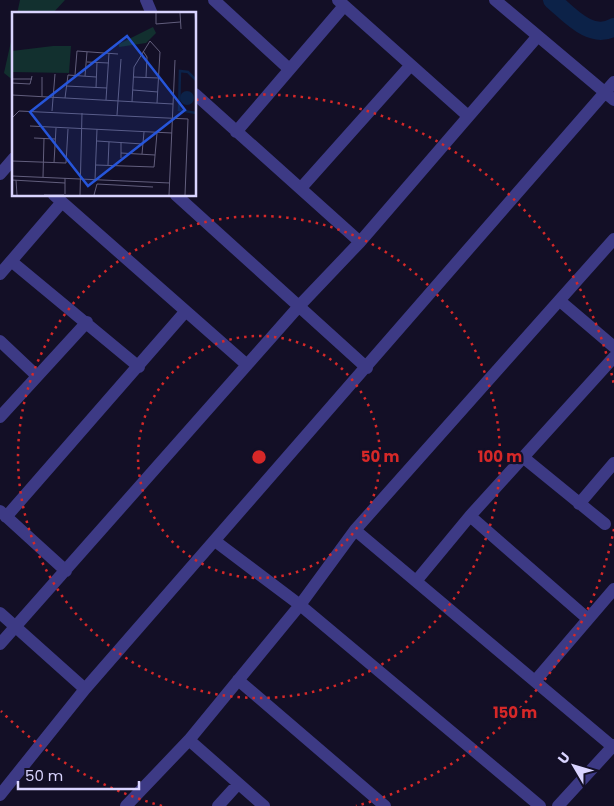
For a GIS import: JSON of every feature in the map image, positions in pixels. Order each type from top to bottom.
[{"type":"street","points":[[146,0],[151,12]]},
{"type":"street","points":[[214,0],[288,68]]},
{"type":"street","points":[[495,0],[610,96]]},
{"type":"street","points":[[236,132],[341,3],[468,116]]},
{"type":"street","points":[[0,644],[300,305],[360,242],[537,37]]},
{"type":"street","points":[[302,188],[410,66]]},
{"type":"street","points":[[0,795],[85,689],[367,368],[610,96],[614,82]]},
{"type":"street","points":[[196,95],[360,242]]},
{"type":"street","points":[[0,174],[12,160]]},
{"type":"street","points":[[177,196],[300,305],[367,368]]},
{"type":"street","points":[[0,274],[58,198],[247,365]]},
{"type":"street","points":[[126,806],[189,740],[300,605],[356,530],[614,239]]},
{"type":"street","points":[[11,261],[139,367]]},
{"type":"street","points":[[560,301],[614,347]]},
{"type":"street","points":[[66,571],[3,514],[139,367],[186,312]]},
{"type":"street","points":[[0,416],[87,322]]},
{"type":"street","points":[[0,342],[36,375]]},
{"type":"street","points":[[417,580],[470,516],[614,357]]},
{"type":"street","points":[[524,458],[605,524]]},
{"type":"street","points":[[579,504],[614,463]]},
{"type":"street","points":[[470,516],[588,619]]},
{"type":"street","points":[[356,530],[613,746],[558,806]]},
{"type":"street","points":[[215,542],[300,605],[540,806]]},
{"type":"street","points":[[536,680],[614,588]]},
{"type":"street","points":[[0,613],[85,689]]},
{"type":"street","points":[[238,680],[384,806]]},
{"type":"street","points":[[189,740],[264,806]]},
{"type":"street","points":[[218,806],[238,784]]},
{"type":"green space","points":[[20,0],[65,0],[54,12],[17,12]]},
{"type":"green space","points":[[12,37],[12,79],[4,73]]},
{"type":"waterway","points":[[552,0],[573,18],[589,28],[597,31],[614,27]]}]
